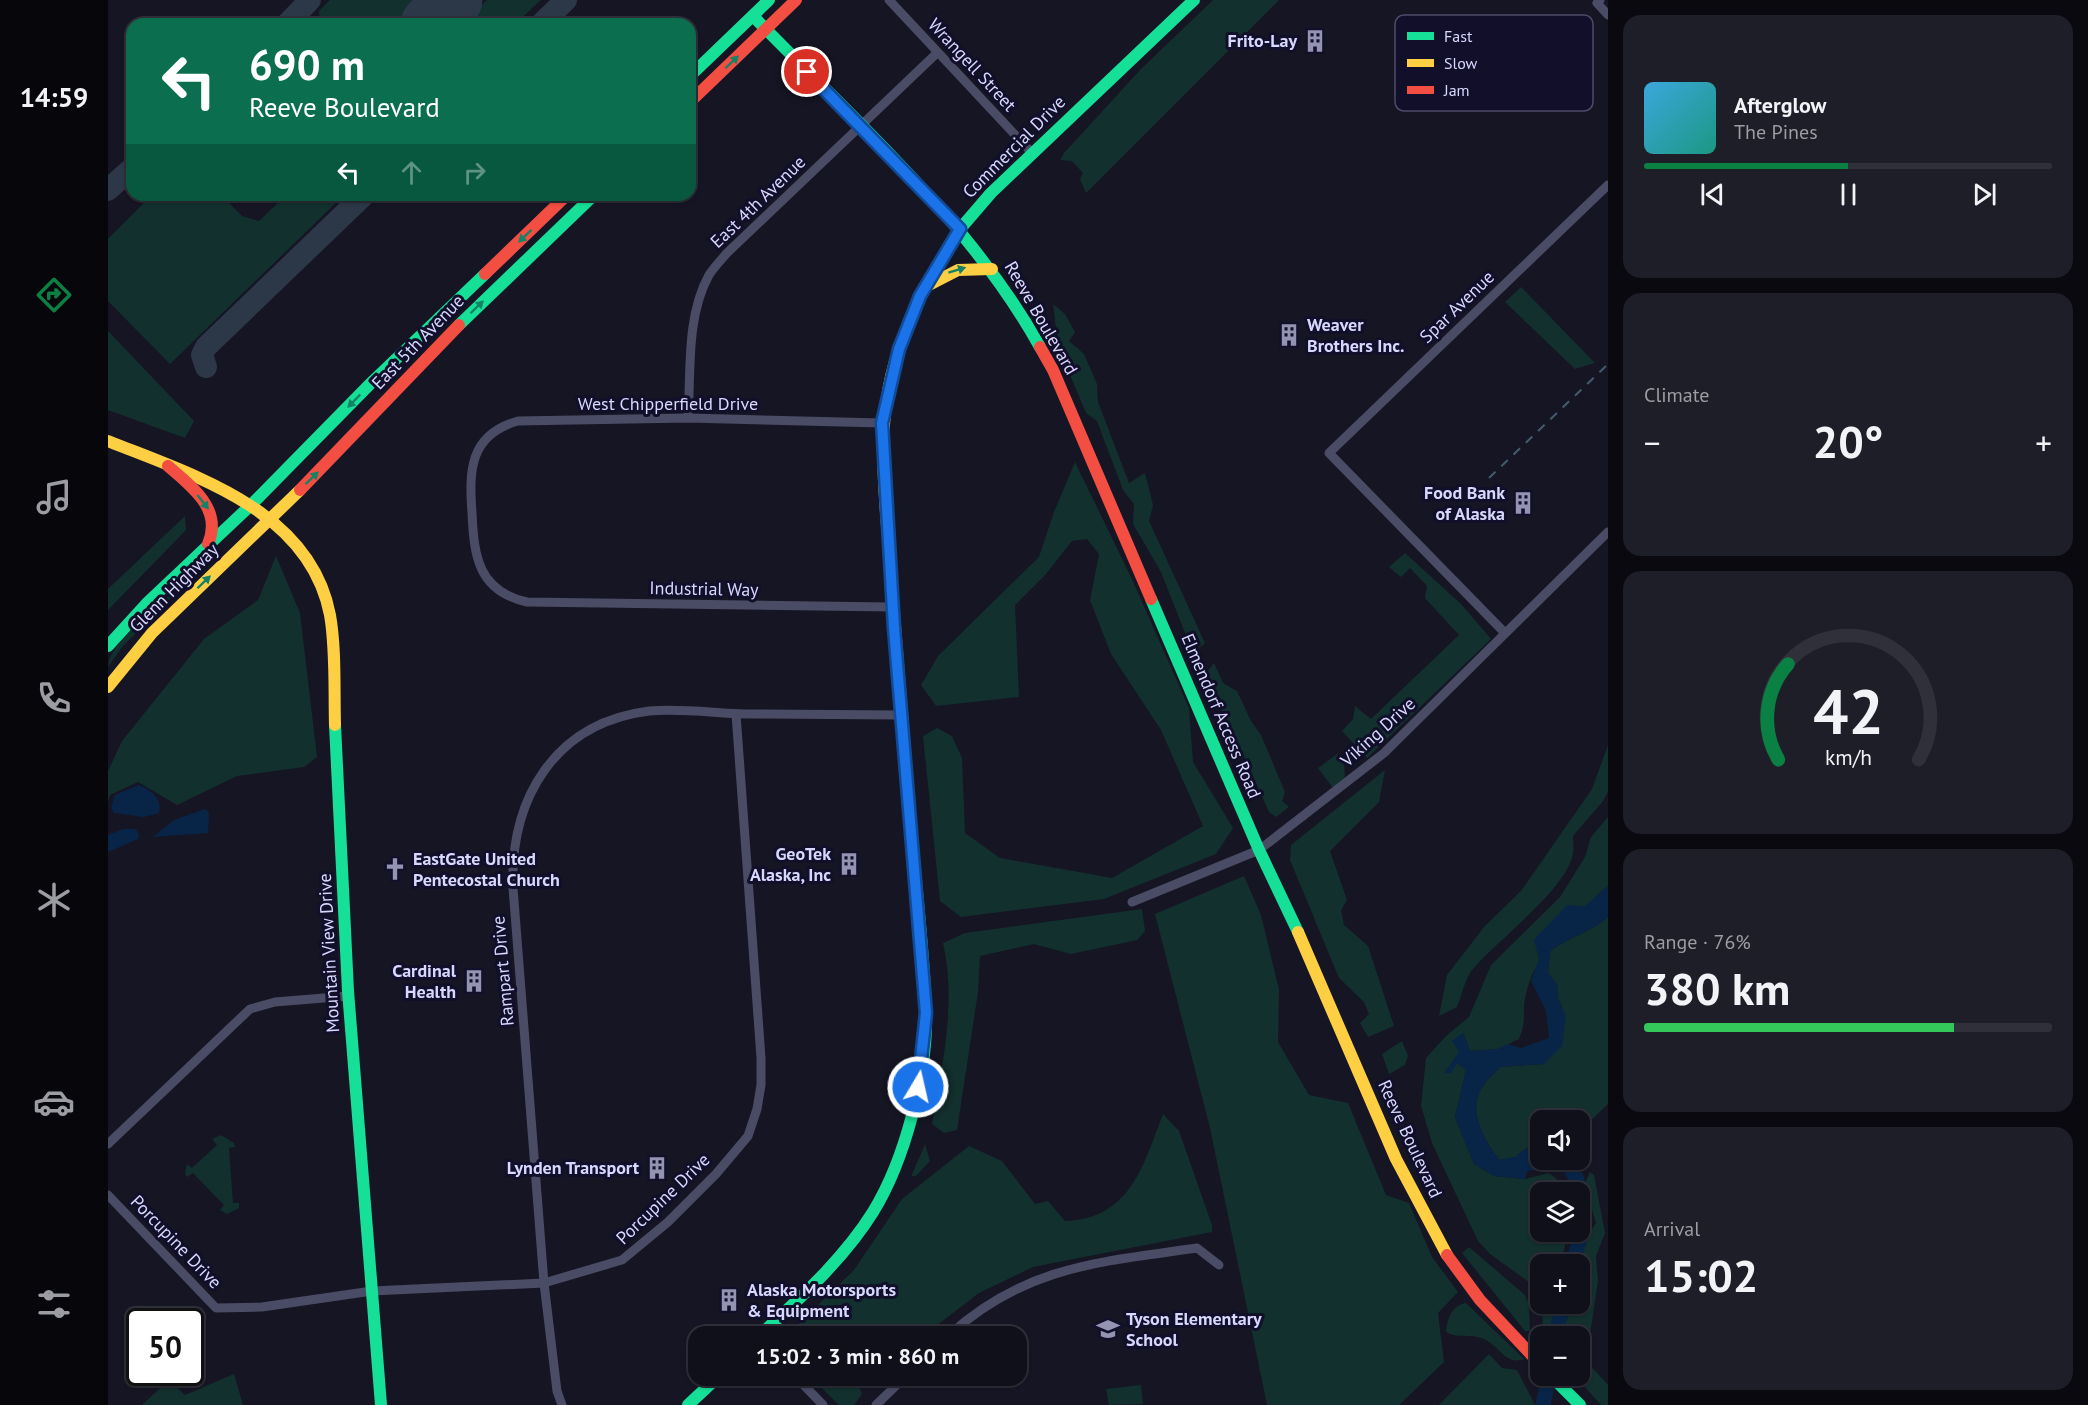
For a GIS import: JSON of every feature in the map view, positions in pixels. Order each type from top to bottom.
[{"type":"main road","points":[[696,70],[769,0]]},
{"type":"main road","points":[[696,96],[796,0]]},
{"type":"main road","name":"Commercial Drive","points":[[770,1326],[821,1277],[861,1227],[888,1181],[910,1124],[922,1069],[926,1013],[900,716],[882,423],[899,349],[926,286],[960,229],[991,193],[1194,0]]},
{"type":"main road","name":"Reeve Boulevard","points":[[753,16],[960,229],[992,269],[1019,309],[1053,370],[1127,540]]},
{"type":"main road","name":"East 5th Avenue","points":[[252,504],[372,382],[561,201]]},
{"type":"main road","name":"East 5th Avenue","points":[[271,518],[341,450],[428,355],[588,201]]},
{"type":"main road","points":[[926,286],[953,270],[976,267],[992,269]]},
{"type":"main road","name":"Mountain View Drive","points":[[108,441],[252,504],[271,518],[305,553],[326,595],[330,616],[348,996],[381,1405]]},
{"type":"main road","points":[[168,466],[209,509],[215,527],[206,547]]},
{"type":"main road","name":"Glenn Highway","points":[[108,646],[148,602],[252,504]]},
{"type":"main road","name":"Glenn Highway","points":[[108,687],[152,633],[271,518]]},
{"type":"main road","name":"Elmendorf Access Road","points":[[1127,540],[1259,850],[1287,904]]},
{"type":"main road","name":"Reeve Boulevard","points":[[1287,904],[1405,1176],[1449,1259],[1470,1287],[1530,1354]]},
{"type":"main road","points":[[688,1405],[708,1386]]},
{"type":"main road","points":[[1561,1386],[1580,1405]]},
{"type":"street","name":"Wrangell Street","points":[[889,0],[1032,153]]},
{"type":"street","points":[[1599,2],[1608,15]]},
{"type":"street","name":"East 4th Avenue","points":[[688,418],[694,326],[700,297],[710,274],[727,253],[937,53]]},
{"type":"street","name":"Spar Avenue","points":[[1504,632],[1329,453],[1608,185]]},
{"type":"street","name":"West Chipperfield Drive","points":[[516,599],[490,582],[476,558],[470,476],[473,462],[489,436],[508,424],[518,421],[688,418],[882,423]]},
{"type":"street","name":"Viking Drive","points":[[1132,902],[1259,850],[1384,753],[1504,632],[1608,532]]},
{"type":"street","name":"Industrial Way","points":[[516,599],[570,603],[892,607]]},
{"type":"street","name":"Rampart Drive","points":[[562,1405],[557,1391],[544,1283],[513,888],[514,849],[520,816],[528,795],[547,766],[582,736],[604,724],[650,711],[900,716]]},
{"type":"street","name":"Porcupine Drive","points":[[108,1195],[216,1308],[262,1307],[372,1291],[544,1283],[622,1260],[668,1222],[716,1174],[748,1136],[754,1118],[761,1084],[761,1058],[736,714]]},
{"type":"street","points":[[108,1144],[250,1010],[275,1002],[348,996]]},
{"type":"street","points":[[961,1326],[990,1303],[1020,1286],[1056,1272],[1094,1263],[1197,1248],[1219,1265]]},
{"type":"street","points":[[805,1386],[823,1405]]},
{"type":"street","points":[[876,1405],[896,1386]]},
{"type":"green space","points":[[330,0],[420,0],[401,18],[320,18],[319,11]]},
{"type":"green space","points":[[487,0],[541,0],[522,18],[469,18]]},
{"type":"green space","points":[[1213,0],[1279,0],[1086,193],[1080,179],[1083,173],[1072,161],[1060,160],[1064,153],[1141,69]]},
{"type":"green space","points":[[146,201],[229,201],[242,216],[259,221],[280,201],[338,201],[170,364],[108,301],[108,239]]},
{"type":"green space","points":[[1521,287],[1595,363],[1575,369],[1505,302]]},
{"type":"green space","points":[[1053,304],[1065,314],[1075,332],[1069,341],[1084,354],[1097,384],[1098,402],[1129,483],[1145,473],[1153,505],[1149,521],[1205,643],[1199,648],[1189,643],[1161,572],[1133,524],[1134,504],[1123,490],[1097,421],[1086,413],[1058,346]]},
{"type":"green space","points":[[108,331],[194,421],[185,438],[108,410]]},
{"type":"green space","points":[[1075,462],[1131,577],[1189,708],[1193,762],[1233,828],[1216,854],[1104,899],[961,917],[940,901],[923,736],[937,728],[952,736],[962,758],[965,833],[1000,858],[1112,878],[1203,826],[1161,730],[1111,654],[1090,600],[1099,554],[1087,539],[1072,541],[1046,574],[1015,605],[1019,697],[936,706],[921,685],[938,656],[1039,557],[1054,512]]},
{"type":"green space","points":[[185,516],[186,530],[108,610],[108,589]]},
{"type":"green space","points":[[1405,553],[1461,604],[1491,639],[1367,758],[1342,731],[1353,719],[1355,706],[1371,719],[1459,635],[1425,598],[1427,586],[1410,568],[1401,577],[1389,567]]},
{"type":"green space","points":[[276,556],[300,613],[317,757],[304,767],[237,776],[177,805],[138,782],[110,795],[108,801],[108,771],[122,741],[204,639],[258,600]]},
{"type":"green space","points":[[170,595],[174,595],[122,647],[108,667],[110,658],[123,639]]},
{"type":"green space","points":[[1214,663],[1223,683],[1237,691],[1251,721],[1261,735],[1285,792],[1282,801],[1289,807],[1276,817],[1269,812],[1230,725],[1203,677]]},
{"type":"green space","points":[[1608,745],[1608,792],[1573,836],[1573,854],[1558,883],[1473,969],[1457,1007],[1439,1016],[1447,975],[1484,927],[1521,891],[1592,789]]},
{"type":"green space","points":[[1337,754],[1344,765],[1345,777],[1333,788],[1318,768]]},
{"type":"green space","points":[[1385,770],[1379,802],[1330,851],[1347,900],[1341,910],[1344,925],[1368,946],[1394,1026],[1368,1037],[1360,1023],[1369,1014],[1364,1002],[1339,978],[1290,860],[1291,845]]},
{"type":"green space","points":[[1608,817],[1608,886],[1557,936],[1537,966],[1529,982],[1525,999],[1524,1022],[1519,1039],[1498,1049],[1470,1051],[1463,1033],[1457,1062],[1466,1070],[1455,1117],[1474,1164],[1494,1176],[1525,1179],[1549,1173],[1560,1182],[1530,1182],[1530,1242],[1566,1242],[1563,1254],[1530,1254],[1530,1283],[1490,1254],[1478,1241],[1432,1143],[1421,1106],[1426,1058],[1446,1036],[1469,1017],[1491,965],[1560,897],[1585,857],[1591,837]]},
{"type":"green space","points":[[1244,876],[1261,915],[1279,990],[1278,1042],[1309,1095],[1348,1103],[1386,1195],[1409,1203],[1432,1257],[1458,1292],[1438,1313],[1444,1362],[1399,1405],[1267,1405],[1210,1128],[1155,914]]},
{"type":"green space","points":[[1142,909],[1145,931],[1137,940],[1071,954],[1034,944],[980,956],[978,992],[957,1130],[944,1133],[932,1124],[944,1057],[948,1011],[949,988],[943,943],[965,933]]},
{"type":"green space","points":[[1608,917],[1608,1104],[1590,1121],[1590,1110],[1530,1110],[1530,1146],[1515,1157],[1499,1160],[1480,1127],[1476,1108],[1477,1098],[1487,1080],[1500,1067],[1544,1064],[1562,1007],[1558,999],[1557,985],[1548,973],[1550,951]]},
{"type":"green space","points":[[1402,1041],[1408,1056],[1405,1065],[1389,1074],[1382,1054]]},
{"type":"green space","points":[[1163,1114],[1179,1131],[1212,1225],[1212,1232],[1033,1267],[979,1293],[936,1326],[796,1326],[854,1270],[902,1199],[969,1146],[1002,1161],[1035,1204],[1048,1201],[1065,1221],[1087,1218],[1105,1211],[1119,1200],[1131,1186]]},
{"type":"green space","points":[[221,1135],[234,1143],[235,1147],[229,1148],[233,1203],[239,1203],[239,1208],[227,1214],[220,1210],[224,1205],[193,1173],[187,1177],[185,1174],[187,1164],[192,1168],[217,1145],[212,1139]]},
{"type":"green space","points":[[925,1144],[930,1161],[917,1175],[911,1177]]},
{"type":"green space","points":[[1590,1172],[1594,1175],[1605,1233],[1596,1256],[1598,1281],[1590,1334],[1590,1326],[1564,1326],[1569,1314],[1590,1314],[1590,1254],[1580,1254],[1583,1242],[1590,1242],[1590,1232],[1596,1223],[1590,1204],[1590,1182],[1585,1182]]},
{"type":"green space","points":[[1469,1247],[1525,1295],[1529,1304],[1530,1331],[1525,1331],[1462,1253]]},
{"type":"green space","points":[[1466,1303],[1524,1359],[1512,1360],[1479,1337],[1446,1332],[1451,1313],[1461,1304]]},
{"type":"green space","points":[[1542,1314],[1558,1314],[1555,1326],[1543,1326]]},
{"type":"green space","points":[[1489,1354],[1502,1368],[1517,1370],[1535,1405],[1439,1405]]},
{"type":"green space","points":[[1590,1365],[1608,1385],[1608,1405],[1601,1405],[1584,1386],[1590,1386]]},
{"type":"green space","points":[[234,1374],[243,1405],[142,1405],[163,1386],[175,1386],[185,1395]]},
{"type":"green space","points":[[1141,1385],[1143,1404],[1109,1405],[1106,1389]]},
{"type":"green space","points":[[820,1386],[859,1386],[862,1394],[854,1405],[839,1405]]},
{"type":"water","points":[[139,785],[155,796],[159,803],[159,813],[144,817],[114,813],[111,808],[115,795]]},
{"type":"water","points":[[205,809],[209,813],[208,833],[153,837],[174,820]]},
{"type":"water","points":[[123,829],[136,829],[138,839],[108,852],[108,835]]},
{"type":"water","points":[[1608,886],[1608,917],[1550,951],[1548,973],[1557,985],[1558,999],[1566,1016],[1562,1046],[1544,1064],[1500,1067],[1485,1083],[1477,1098],[1476,1108],[1480,1127],[1499,1160],[1515,1157],[1530,1146],[1530,1162],[1525,1179],[1494,1176],[1474,1164],[1455,1117],[1466,1070],[1457,1063],[1451,1073],[1444,1073],[1459,1052],[1452,1041],[1463,1033],[1470,1051],[1498,1049],[1508,1044],[1521,1048],[1549,1038],[1546,1011],[1531,981],[1539,959],[1534,940],[1567,905],[1585,906]]},
{"type":"waterway","points":[[1510,1167],[1530,1163]]},
{"type":"waterway","points":[[1571,1170],[1577,1182]]},
{"type":"waterway","points":[[1576,1254],[1579,1242]]},
{"type":"waterway","points":[[1558,1326],[1560,1314]]},
{"type":"waterway","points":[[1543,1405],[1547,1386]]},
{"type":"taxiway","points":[[293,18],[310,0]]},
{"type":"taxiway","points":[[547,18],[566,0]]},
{"type":"taxiway","points":[[108,190],[126,174]]},
{"type":"taxiway","points":[[206,367],[202,355],[206,347],[358,201]]},
{"type":"runway","points":[[435,18],[454,0]]},
{"type":"railway","points":[[1489,478],[1608,364]]},
{"type":"traffic: fast","points":[[696,70],[769,0]]},
{"type":"traffic: fast","points":[[902,341],[920,296],[960,229],[991,193],[1194,0]]},
{"type":"traffic: fast","points":[[753,16],[908,173],[945,214],[1012,301],[1040,347]]},
{"type":"traffic: fast","points":[[459,325],[588,201]]},
{"type":"traffic: fast","points":[[108,646],[148,602],[252,504],[372,382],[485,274]]},
{"type":"traffic: fast","points":[[1151,599],[1259,850],[1298,932]]},
{"type":"traffic: fast","points":[[335,725],[348,991],[381,1405]]},
{"type":"traffic: fast","points":[[770,1326],[820,1278],[861,1230],[885,1191],[912,1115],[919,1088],[926,1035],[924,968],[912,838]]},
{"type":"traffic: fast","points":[[688,1405],[708,1386]]},
{"type":"traffic: fast","points":[[1561,1386],[1580,1405]]},
{"type":"traffic: slow","points":[[927,286],[958,270],[992,269]]},
{"type":"traffic: slow","points":[[889,550],[883,470],[884,418],[893,367],[902,341]]},
{"type":"traffic: slow","points":[[108,441],[177,468],[244,502],[274,523],[299,548],[318,579],[330,615],[334,656],[335,725]]},
{"type":"traffic: slow","points":[[108,687],[152,633],[300,490]]},
{"type":"traffic: slow","points":[[1298,932],[1396,1159],[1447,1255]]},
{"type":"traffic: jam","points":[[696,96],[796,0]]},
{"type":"traffic: jam","points":[[485,274],[561,201]]},
{"type":"traffic: jam","points":[[300,490],[459,325]]},
{"type":"traffic: jam","points":[[1040,347],[1053,370],[1151,599]]},
{"type":"traffic: jam","points":[[168,466],[195,491],[208,509],[212,531],[208,544]]},
{"type":"traffic: jam","points":[[889,550],[912,838]]},
{"type":"traffic: jam","points":[[1447,1255],[1480,1300],[1530,1353]]},
{"type":"place","name":"Frito-Lay","points":[[1315,41]]},
{"type":"place","name":"Weaver Brothers Inc.","points":[[1289,335]]},
{"type":"place","name":"Food Bank of Alaska","points":[[1523,503]]},
{"type":"place","name":"GeoTek Alaska, Inc","points":[[849,864]]},
{"type":"place","name":"EastGate United Pentecostal Church","points":[[395,869]]},
{"type":"place","name":"Cardinal Health","points":[[474,981]]},
{"type":"place","name":"Lynden Transport","points":[[657,1168]]},
{"type":"place","name":"Alaska Motorsports & Equipment","points":[[729,1300]]},
{"type":"place","name":"Tyson Elementary School","points":[[1108,1329]]},
{"type":"route","points":[[807,72],[960,229],[938,262],[920,296],[899,349],[882,423],[884,487],[902,739],[926,1013],[922,1069],[918,1087]]}]
